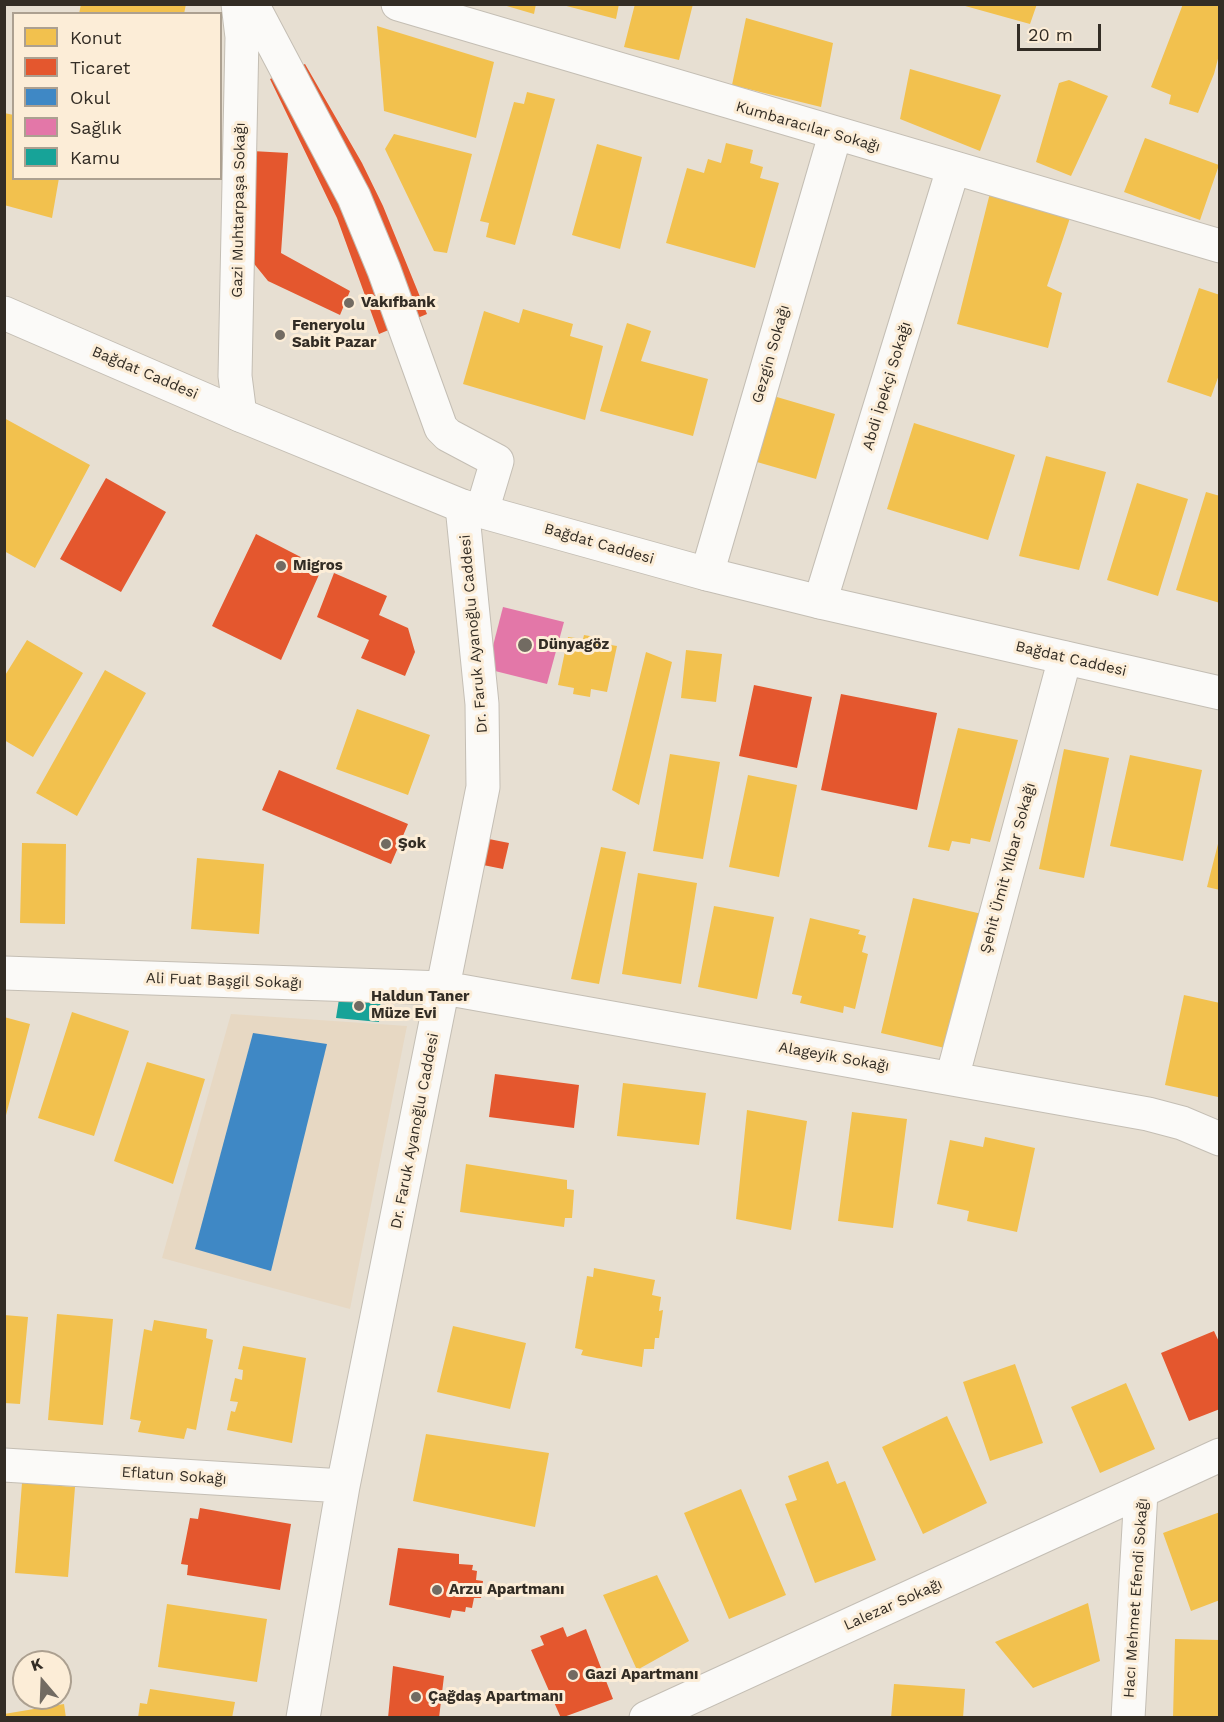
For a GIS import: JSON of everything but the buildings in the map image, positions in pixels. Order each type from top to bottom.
[{"type":"street","name":"Gazi Muhtarpaşa Sokağı","points":[[232,411],[235,376],[242,46],[236,4]]},
{"type":"street","points":[[252,4],[329,146],[363,219],[441,428],[448,435],[497,461],[472,508]]},
{"type":"street","name":"Kumbaracılar Sokağı","points":[[398,4],[835,135],[1220,246]]},
{"type":"street","name":"Gezgin Sokağı","points":[[707,574],[835,135]]},
{"type":"street","name":"Abdi İpekçi Sokağı","points":[[820,602],[953,169]]},
{"type":"street","name":"Bağdat Caddesi","points":[[4,313],[232,411],[472,508],[707,574],[820,602],[1220,693]]},
{"type":"street","name":"Dr. Faruk Ayanoğlu Caddesi","points":[[303,1718],[343,1486],[483,787],[482,704],[472,508]]},
{"type":"street","name":"Şehit Ümit Yılbar Sokağı","points":[[952,1078],[1065,658]]},
{"type":"street","name":"Ali Fuat Başgil Sokağı","points":[[4,973],[444,988]]},
{"type":"street","name":"Alageyik Sokağı","points":[[444,988],[1167,1118],[1220,1139]]},
{"type":"street","name":"Hacı Mehmet Efendi Sokağı","points":[[1128,1718],[1141,1492],[1220,1455]]},
{"type":"street","name":"Eflatun Sokağı","points":[[4,1465],[343,1486]]},
{"type":"street","name":"Lalezar Sokağı","points":[[646,1718],[1141,1492]]},
{"type":"shaded area","points":[[231,1014],[407,1026],[350,1309],[162,1258]]},
{"type":"place","name":"Vakıfbank","points":[[349,303]]},
{"type":"place","name":"Feneryolu Sabit Pazar","points":[[280,335]]},
{"type":"place","name":"Migros","points":[[281,566]]},
{"type":"place","name":"Dünyagöz","points":[[525,645]]},
{"type":"place","name":"Şok","points":[[386,844]]},
{"type":"place","name":"Haldun Taner Müze Evi","points":[[359,1006]]},
{"type":"place","name":"Arzu Apartmanı","points":[[437,1590]]},
{"type":"place","name":"Gazi Apartmanı","points":[[573,1675]]},
{"type":"place","name":"Çağdaş Apartmanı","points":[[416,1697]]}]
